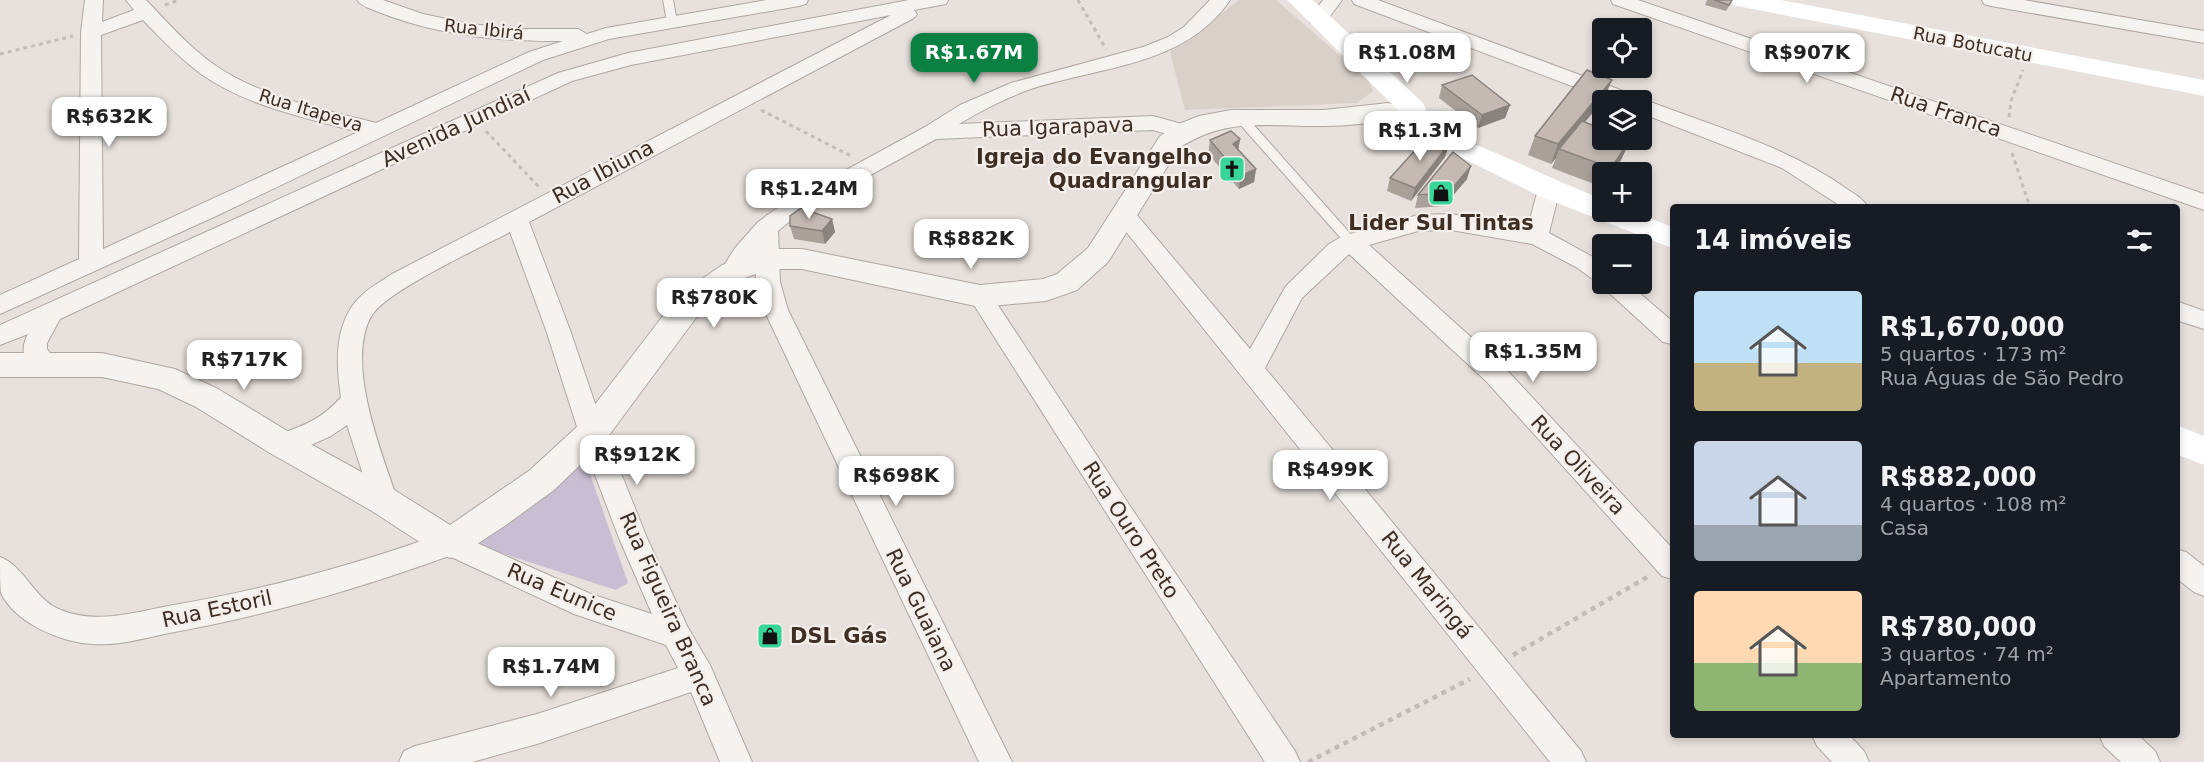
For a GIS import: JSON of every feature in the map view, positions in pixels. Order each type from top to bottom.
[{"type":"main road","name":"Rua Botucatu","points":[[1742,0],[1811,6],[2029,55],[2204,88]]},
{"type":"main road","points":[[1310,5],[1374,72],[1402,116],[1549,189],[1592,206]]},
{"type":"main road","points":[[1631,222],[1670,237]]},
{"type":"main road","points":[[2180,442],[2204,451]]},
{"type":"street","points":[[91,264],[91,32],[94,0]]},
{"type":"street","name":"Rua Ibirá","points":[[366,0],[411,17],[448,27],[547,35],[606,34]]},
{"type":"street","name":"Avenida Jundiaí","points":[[0,305],[536,56],[606,34],[799,0]]},
{"type":"street","points":[[0,365],[102,365],[164,378],[207,398],[282,444],[384,501],[450,543],[542,480],[592,434],[668,334],[691,319],[766,228],[788,211],[992,97],[1054,76],[1150,51],[1191,31],[1221,0]]},
{"type":"street","points":[[1361,0],[1600,90]]},
{"type":"street","name":"Rua Franca","points":[[1620,0],[2204,202]]},
{"type":"street","points":[[1991,0],[2022,3],[2204,37]]},
{"type":"street","name":"Avenida Jundiaí","points":[[0,336],[565,77],[628,59],[936,1]]},
{"type":"street","name":"Rua Ibiuna","points":[[384,501],[354,399],[349,360],[352,335],[362,311],[377,295],[400,280],[551,200],[936,1]]},
{"type":"street","points":[[91,32],[141,6]]},
{"type":"street","name":"Rua Itapeva","points":[[141,6],[173,40],[219,76],[267,99],[377,130]]},
{"type":"street","points":[[536,56],[547,35]]},
{"type":"street","points":[[1652,110],[1790,163],[1853,204]]},
{"type":"street","points":[[726,276],[767,259],[802,259],[980,296],[1034,293],[1068,282],[1098,255],[1169,142],[1182,131],[1207,123],[1241,118],[1402,116]]},
{"type":"street","name":"Rua Igarapava","points":[[932,132],[1153,123],[1182,131]]},
{"type":"street","points":[[1537,237],[1549,189]]},
{"type":"street","name":"Rua Maringá","points":[[1124,214],[1570,762]]},
{"type":"street","name":"Rua Figueira Branca","points":[[516,219],[558,330],[592,434],[633,538],[676,635],[699,675],[736,762]]},
{"type":"street","points":[[1252,369],[1294,291],[1337,250],[1351,242],[1418,223],[1436,221],[1537,237],[1592,267]]},
{"type":"street","name":"Rua Guaiana","points":[[766,228],[768,282],[776,310],[996,762]]},
{"type":"street","name":"Rua Oliveira","points":[[1351,242],[1494,374],[1670,564]]},
{"type":"street","points":[[1625,294],[1670,333]]},
{"type":"street","name":"Rua Ouro Preto","points":[[980,296],[1120,514],[1284,762]]},
{"type":"street","points":[[2180,311],[2204,320]]},
{"type":"street","points":[[45,364],[34,352],[35,343],[51,313]]},
{"type":"street","points":[[282,444],[325,428],[345,413],[354,399]]},
{"type":"street","name":"Rua Estoril","points":[[0,570],[24,601],[52,622],[92,631],[190,616],[330,584],[450,543]]},
{"type":"street","name":"Rua Eunice","points":[[450,543],[584,605],[676,635]]},
{"type":"street","points":[[2180,564],[2204,583]]},
{"type":"street","points":[[415,762],[537,729],[699,675]]},
{"type":"street","points":[[1831,738],[1853,762]]},
{"type":"street","points":[[2118,738],[2144,762]]},
{"type":"lane","points":[[668,0],[672,21]]},
{"type":"lane","points":[[1241,118],[1351,242]]},
{"type":"path","points":[[1078,0],[1113,62]]},
{"type":"path","points":[[0,54],[91,32]]},
{"type":"path","points":[[2029,55],[2011,101],[2006,133],[2029,204]]},
{"type":"path","points":[[742,100],[869,165]]},
{"type":"path","points":[[473,118],[551,200]]},
{"type":"path","points":[[1308,762],[1493,667],[1670,566]]},
{"type":"shaded area","points":[[1239,0],[1276,0],[1369,81],[1373,91],[1357,103],[1185,110],[1170,52]]},
{"type":"shaded area","points":[[572,466],[588,468],[628,583],[616,590],[476,545],[480,533]]},
{"type":"building","points":[[1714,0],[1732,0],[1729,5]]},
{"type":"building","points":[[1587,70],[1592,72],[1592,78],[1612,80],[1604,90],[1592,90],[1592,104],[1558,144],[1535,136]]},
{"type":"building","points":[[1472,75],[1510,105],[1482,115],[1442,85]]},
{"type":"building","points":[[1582,121],[1592,125],[1592,150],[1623,150],[1615,162],[1595,162],[1559,149]]},
{"type":"building","points":[[1231,131],[1240,139],[1233,144],[1256,169],[1240,176],[1210,140]]},
{"type":"building","points":[[1429,135],[1449,144],[1415,188],[1390,178]]},
{"type":"building","points":[[1453,152],[1471,166],[1448,193],[1418,195]]},
{"type":"building","points":[[801,208],[832,219],[822,231],[790,226],[790,216]]},
{"type":"place","name":"Igreja do Evangelho Quadrangular","points":[[1232,169]]},
{"type":"place","name":"Lider Sul Tintas","points":[[1441,193]]},
{"type":"place","name":"DSL Gás","points":[[770,636]]}]
